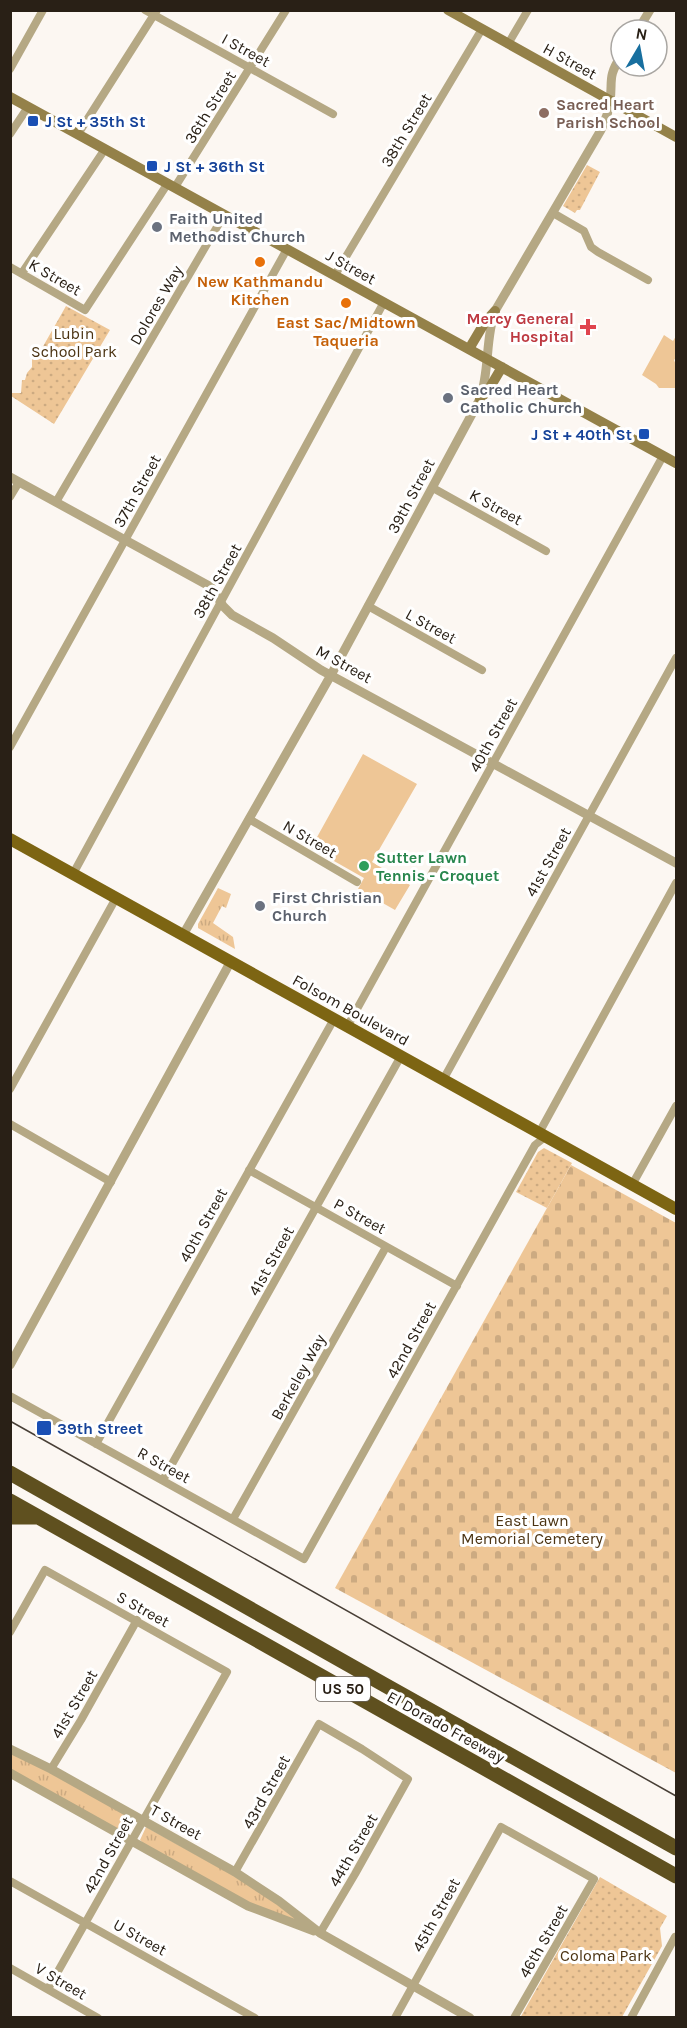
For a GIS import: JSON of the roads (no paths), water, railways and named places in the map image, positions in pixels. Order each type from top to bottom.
[{"type":"highway","points":[[10,1468],[36,1486]]},
{"type":"highway","name":"El Dorado Freeway","points":[[10,1473],[676,1848]]},
{"type":"highway","name":"El Dorado Freeway","points":[[10,1501],[676,1876]]},
{"type":"highway","points":[[10,1517],[39,1517]]},
{"type":"main road","name":"H Street","points":[[448,10],[676,137]]},
{"type":"main road","name":"J Street","points":[[10,97],[676,463]]},
{"type":"main road","points":[[469,349],[485,322],[495,311]]},
{"type":"main road","points":[[480,399],[502,367]]},
{"type":"main road","name":"Folsom Boulevard","points":[[10,839],[676,1209]]},
{"type":"street","points":[[10,69],[43,10]]},
{"type":"street","name":"I Street","points":[[146,10],[156,13],[250,69],[333,114]]},
{"type":"street","name":"36th Street","points":[[85,310],[250,69],[286,10]]},
{"type":"street","points":[[508,44],[528,10]]},
{"type":"street","points":[[78,134],[156,13]]},
{"type":"street","name":"38th Street","points":[[335,275],[482,29]]},
{"type":"street","name":"39th Street","points":[[183,935],[331,675],[480,399],[484,386],[490,325],[495,311],[601,130],[610,101],[612,78]]},
{"type":"street","points":[[10,134],[28,107]]},
{"type":"street","points":[[22,273],[105,149]]},
{"type":"street","points":[[553,213],[584,231],[591,247],[598,252],[648,280]]},
{"type":"street","name":"Dolores Way","points":[[56,502],[225,215]]},
{"type":"street","name":"37th Street","points":[[10,747],[286,249]]},
{"type":"street","name":"K Street","points":[[10,267],[85,310]]},
{"type":"street","name":"38th Street","points":[[73,874],[384,302]]},
{"type":"street","name":"40th Street","points":[[347,1027],[663,456]]},
{"type":"street","points":[[10,497],[15,479]]},
{"type":"street","name":"M Street","points":[[15,479],[211,587],[232,615],[273,638],[299,657],[676,863]]},
{"type":"street","name":"K Street","points":[[433,488],[546,551]]},
{"type":"street","name":"L Street","points":[[368,606],[482,670]]},
{"type":"street","name":"41st Street","points":[[443,1080],[676,658]]},
{"type":"street","name":"N Street","points":[[249,819],[357,882]]},
{"type":"street","name":"42nd Street","points":[[304,1559],[542,1135],[676,883]]},
{"type":"street","points":[[10,1089],[116,898]]},
{"type":"street","points":[[10,1365],[231,961]]},
{"type":"street","name":"40th Street","points":[[96,1444],[334,1020]]},
{"type":"street","name":"41st Street","points":[[163,1480],[401,1056]]},
{"type":"street","points":[[632,1185],[676,1106]]},
{"type":"street","points":[[10,1124],[111,1182]]},
{"type":"street","name":"P Street","points":[[249,1170],[457,1286]]},
{"type":"street","name":"Berkeley Way","points":[[233,1520],[386,1247]]},
{"type":"street","name":"R Street","points":[[10,1396],[304,1559]]},
{"type":"street","name":"S Street","points":[[10,1632],[45,1570],[227,1672]]},
{"type":"street","name":"41st Street","points":[[51,1769],[137,1620]]},
{"type":"street","name":"42nd Street","points":[[48,1989],[227,1672]]},
{"type":"street","name":"43rd Street","points":[[235,1872],[319,1724],[408,1779]]},
{"type":"street","name":"T Street","points":[[10,1749],[51,1769],[235,1872],[279,1901],[320,1933],[470,2018]]},
{"type":"street","name":"T Street","points":[[10,1773],[248,1906],[288,1923],[320,1933]]},
{"type":"street","name":"44th Street","points":[[320,1933],[408,1779]]},
{"type":"street","name":"45th Street","points":[[394,2018],[501,1827],[594,1879]]},
{"type":"street","name":"46th Street","points":[[514,2018],[594,1879]]},
{"type":"street","name":"U Street","points":[[10,1881],[255,2018]]},
{"type":"street","points":[[632,2018],[675,1937]]},
{"type":"street","name":"V Street","points":[[10,1968],[98,2018]]},
{"type":"tram line","points":[[10,1421],[676,1796]]},
{"type":"place","name":"Sacred Heart Parish School","points":[[544,113]]},
{"type":"place","name":"J St + 35th St","points":[[33,121]]},
{"type":"place","name":"J St + 36th St","points":[[152,166]]},
{"type":"place","name":"Faith United Methodist Church","points":[[157,227]]},
{"type":"place","name":"New Kathmandu Kitchen","points":[[260,262]]},
{"type":"place","name":"East Sac/Midtown Taqueria","points":[[346,303]]},
{"type":"place","name":"Mercy General Hospital","points":[[588,327]]},
{"type":"place","name":"Sacred Heart Catholic Church","points":[[448,398]]},
{"type":"place","name":"J St + 40th St","points":[[644,434]]},
{"type":"place","name":"Sutter Lawn Tennis - Croquet","points":[[364,866]]},
{"type":"place","name":"First Christian Church","points":[[260,906]]},
{"type":"place","name":"39th Street","points":[[44,1428]]},
{"type":"park label","name":"Lubin School Park","points":[[74,342]]},
{"type":"park label","name":"East Lawn Memorial Cemetery","points":[[532,1529]]},
{"type":"park label","name":"Coloma Park","points":[[606,1955]]}]
